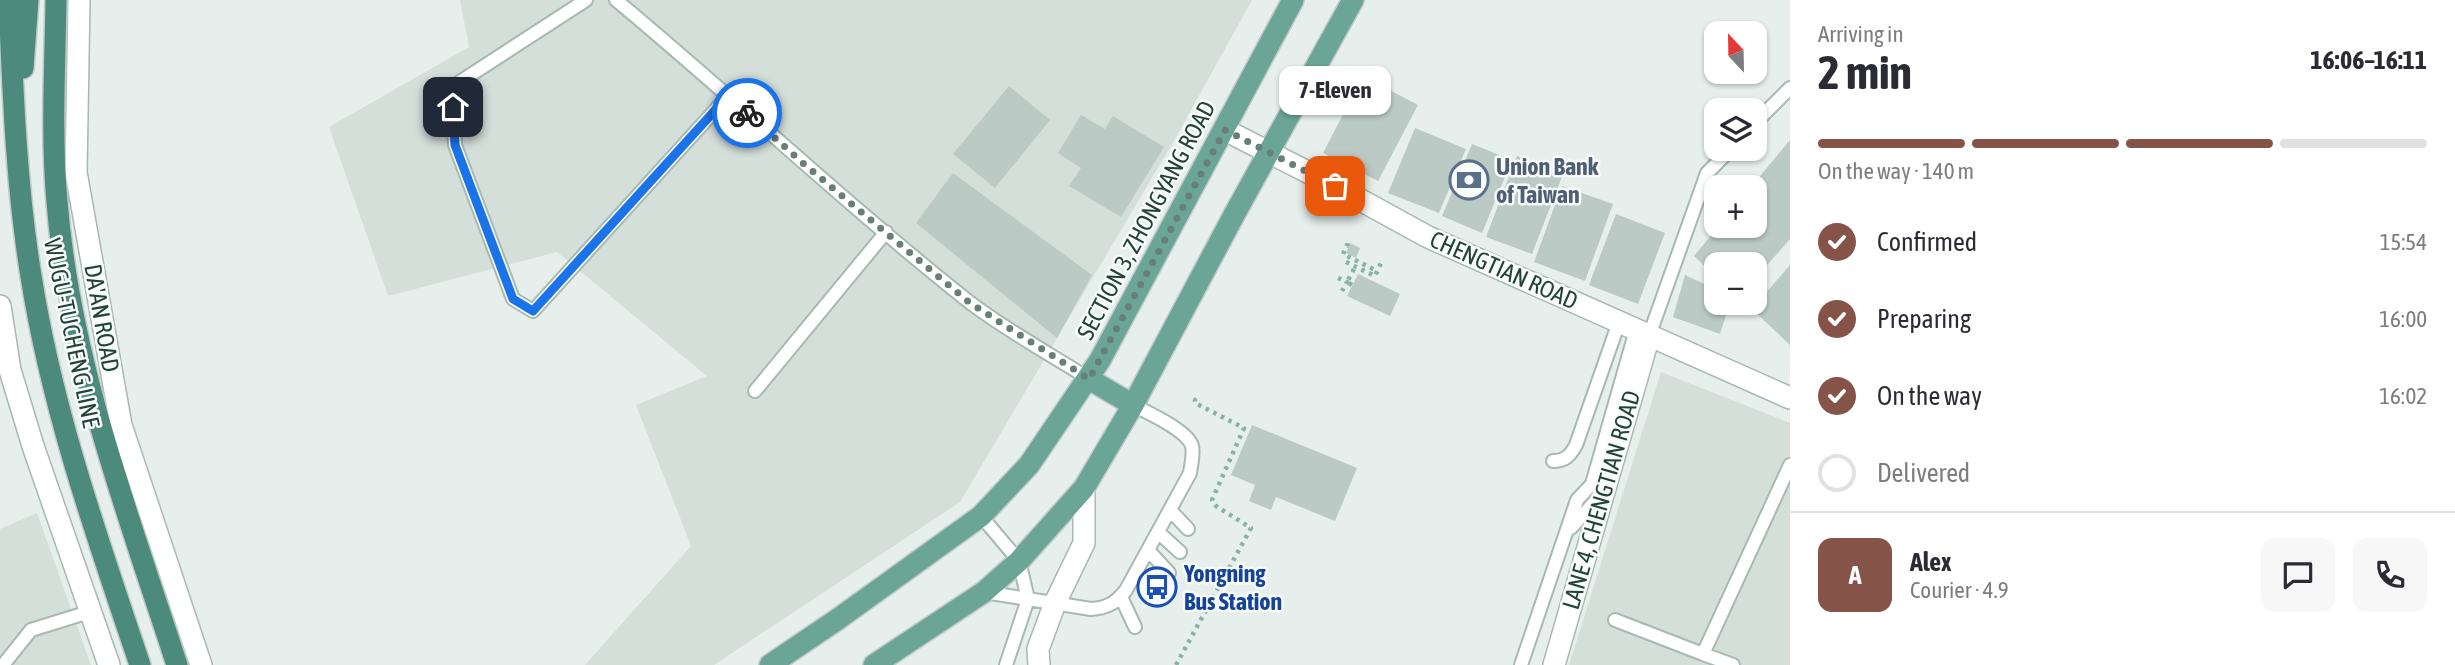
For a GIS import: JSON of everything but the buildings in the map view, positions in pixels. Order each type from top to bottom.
[{"type":"highway","name":"WUGU-TUCHENG LINE","points":[[9,0],[18,150],[31,276],[46,353],[65,432],[86,501],[141,665]]},
{"type":"highway","points":[[18,150],[28,0]]},
{"type":"highway","points":[[36,0],[53,141]]},
{"type":"highway","name":"WUGU-TUCHENG LINE","points":[[56,0],[53,141],[64,265],[77,337],[99,424],[177,665]]},
{"type":"main road","name":"SECTION 3, ZHONGYANG ROAD","points":[[770,665],[981,516],[1030,466],[1089,379],[1293,0]]},
{"type":"main road","points":[[874,665],[984,592],[1019,561],[1084,488],[1133,405],[1353,0]]},
{"type":"main road","points":[[1089,379],[1133,405]]},
{"type":"street","name":"DA'AN ROAD","points":[[79,0],[76,172],[121,425],[201,665]]},
{"type":"street","name":"CHENGTIAN ROAD","points":[[1225,130],[1428,237],[1790,398]]},
{"type":"street","points":[[0,306],[10,370],[109,665]]},
{"type":"street","name":"LANE 4, CHENGTIAN ROAD","points":[[1554,665],[1603,493],[1635,329]]},
{"type":"street","points":[[1039,665],[1038,649],[1055,603],[1084,543],[1084,488]]},
{"type":"lane","points":[[586,0],[452,87],[455,145],[513,299],[533,311],[728,96]]},
{"type":"lane","points":[[616,0],[804,164],[970,303],[1089,379]]},
{"type":"lane","points":[[1767,111],[1790,88]]},
{"type":"lane","points":[[1553,461],[1562,461],[1576,446],[1635,329],[1707,173],[1719,161]]},
{"type":"lane","points":[[755,391],[886,232]]},
{"type":"lane","points":[[1521,665],[1577,500],[1592,484],[1635,329]]},
{"type":"lane","points":[[984,592],[1091,609],[1103,608],[1121,597],[1190,473],[1192,447],[1187,436],[1133,405]]},
{"type":"lane","points":[[1703,654],[1790,465]]},
{"type":"lane","points":[[1566,534],[1603,493]]},
{"type":"lane","points":[[1170,510],[1188,529]]},
{"type":"lane","points":[[981,516],[1019,561],[1028,599],[1006,665]]},
{"type":"lane","points":[[1158,532],[1180,552]]},
{"type":"lane","points":[[1148,550],[1169,573]]},
{"type":"lane","points":[[1135,573],[1157,596]]},
{"type":"lane","points":[[1121,597],[1135,627]]},
{"type":"lane","points":[[3,665],[31,630],[89,612]]},
{"type":"lane","points":[[1615,620],[1732,665]]},
{"type":"path","points":[[1349,246],[1347,245],[1343,254],[1377,271]]},
{"type":"path","points":[[1346,262],[1375,276],[1381,263]]},
{"type":"path","points":[[1342,291],[1350,283],[1355,267]]},
{"type":"path","points":[[1338,278],[1350,283]]},
{"type":"path","points":[[1177,665],[1251,528],[1216,506],[1212,500],[1244,428],[1193,403]]},
{"type":"shaded area","points":[[460,0],[1252,0],[1175,139],[960,502],[714,665],[585,665],[691,546],[636,405],[707,376],[557,252],[388,296],[329,127],[469,47]]},
{"type":"shaded area","points":[[1661,372],[1790,423],[1790,665],[1569,665]]},
{"type":"shaded area","points":[[37,513],[91,665],[0,665],[0,529]]},
{"type":"way so far","points":[[747,113],[970,303],[1089,379],[1225,130],[1335,186]]},
{"type":"place","name":"Union Bank of Taiwan","points":[[1469,180]]},
{"type":"place","name":"7-Eleven","points":[[1335,186]]},
{"type":"place","name":"Yongning Bus Station","points":[[1157,587]]},
{"type":"route","points":[[453,107],[455,145],[513,299],[533,311],[728,96],[747,113]]}]
